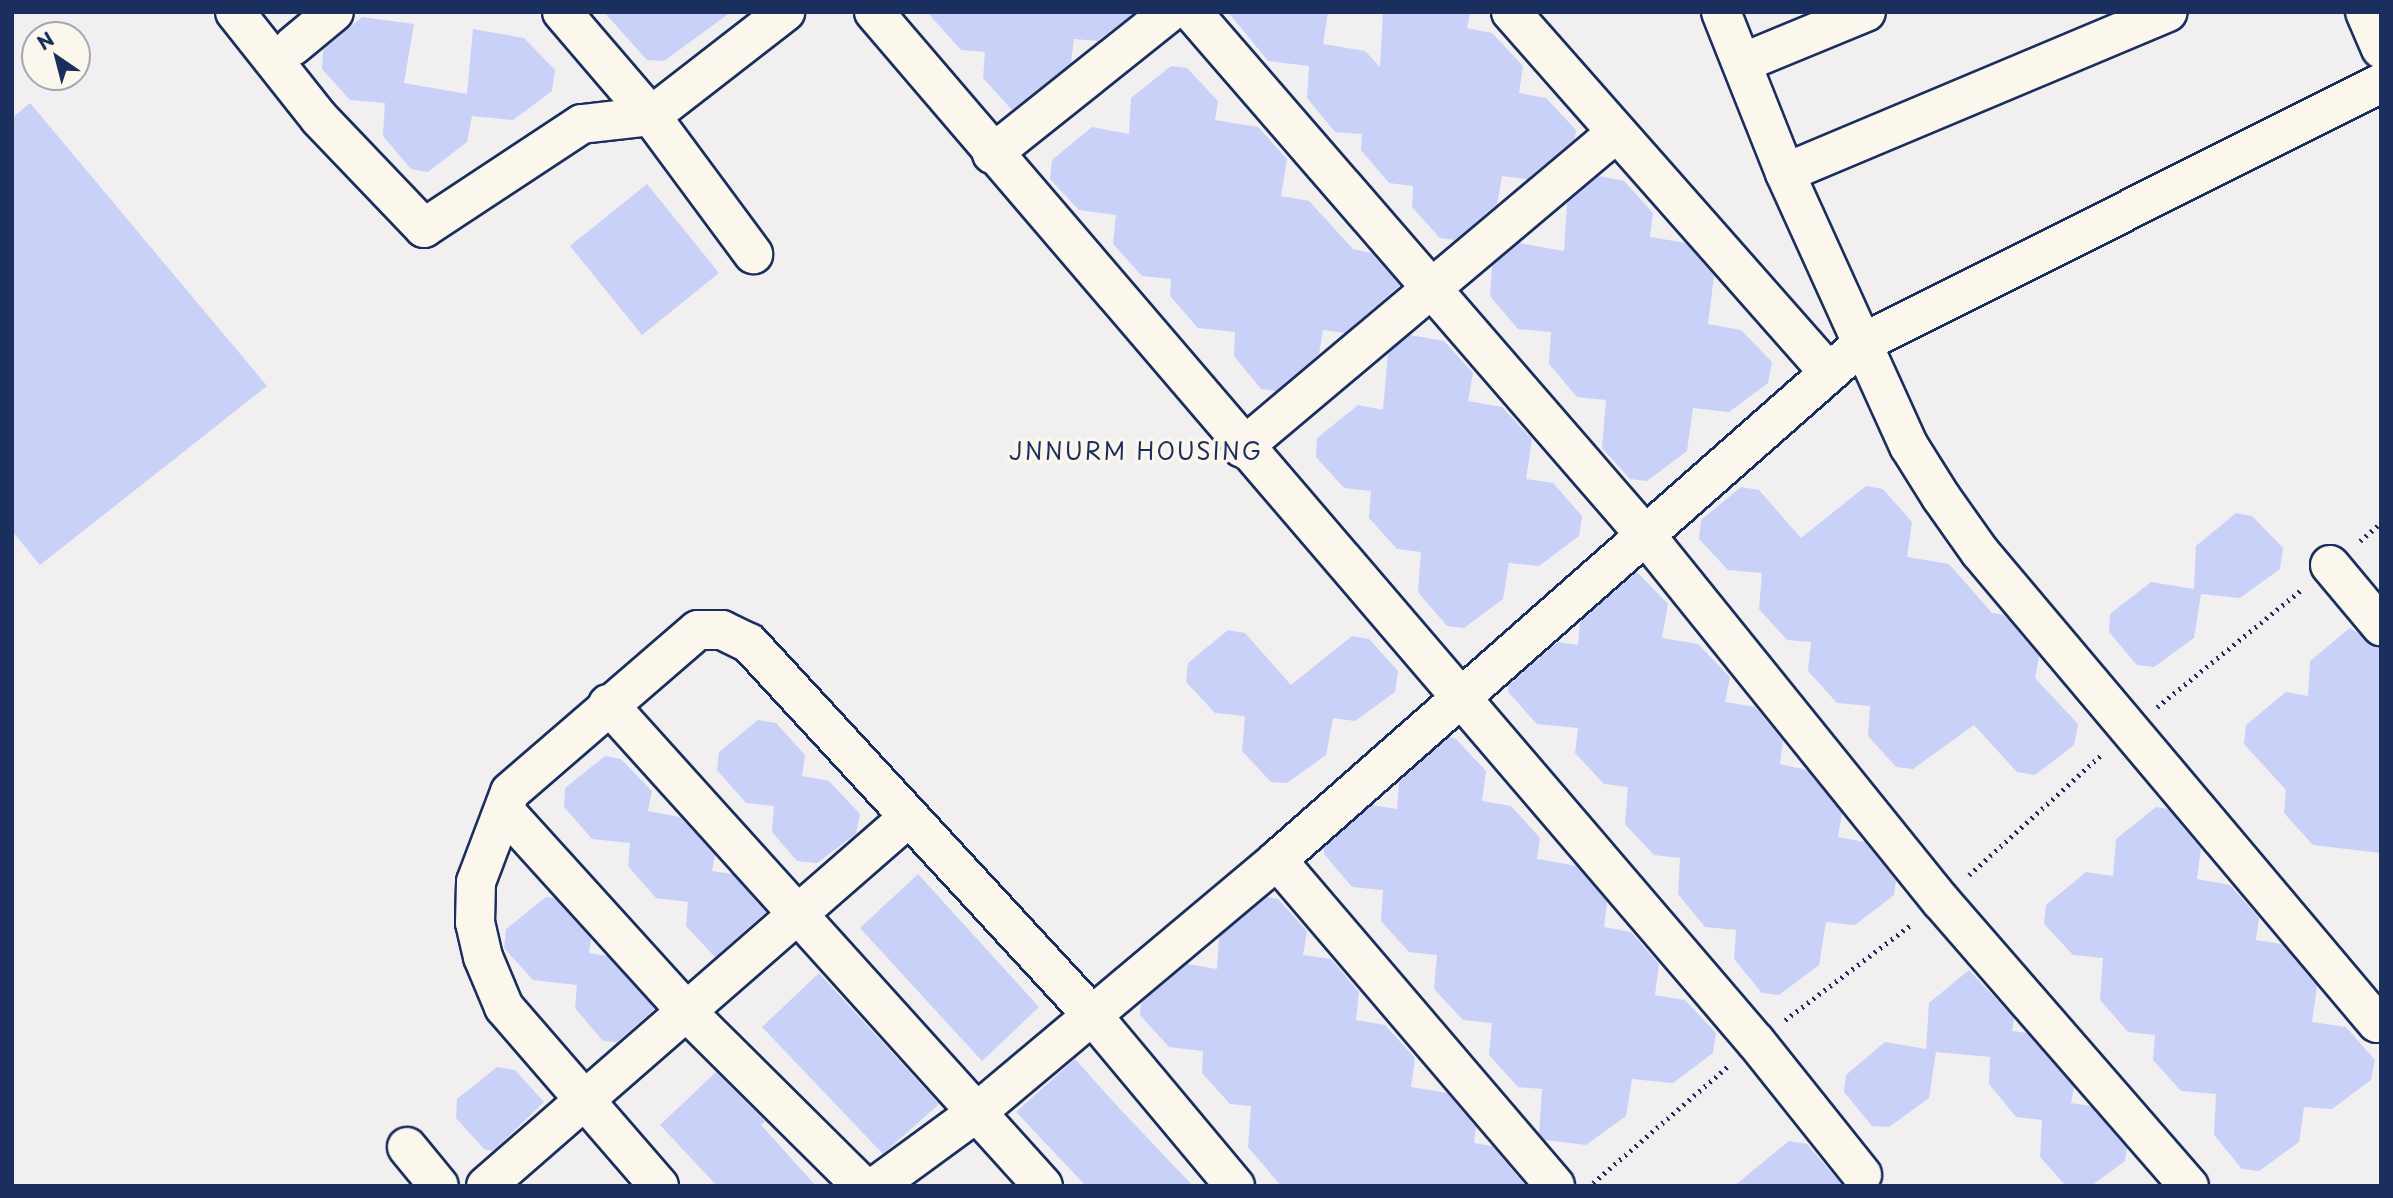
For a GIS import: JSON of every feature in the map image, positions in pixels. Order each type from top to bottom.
[{"type":"street","points":[[235,12],[319,118],[424,228],[582,124],[651,116],[785,12]]},
{"type":"street","points":[[293,46],[334,12]]},
{"type":"street","points":[[562,12],[651,116],[753,254]]},
{"type":"street","points":[[874,12],[1242,448],[1460,697],[1755,1042],[1863,1175]]},
{"type":"street","points":[[992,154],[1170,12]]},
{"type":"street","points":[[1192,12],[1430,290],[1647,537],[1941,901],[2189,1186]]},
{"type":"street","points":[[1511,12],[1828,372]]},
{"type":"street","points":[[1721,12],[1785,173],[1909,446],[1941,497],[1980,552],[2377,1023]]},
{"type":"street","points":[[1742,64],[1866,12]]},
{"type":"street","points":[[1785,173],[2168,12]]},
{"type":"street","points":[[2365,12],[2381,49]]},
{"type":"street","points":[[876,1186],[977,1112],[1278,860],[1460,697],[1647,537],[1863,342],[2381,83]]},
{"type":"street","points":[[1242,448],[1616,133]]},
{"type":"street","points":[[2330,565],[2381,626]]},
{"type":"street","points":[[659,1186],[504,1007],[483,957],[475,923],[476,882],[510,792],[527,773],[698,630],[733,633],[749,643],[1092,1015],[1235,1186]]},
{"type":"street","points":[[608,704],[1043,1186]]},
{"type":"street","points":[[504,810],[687,1011],[862,1186]]},
{"type":"street","points":[[486,1186],[582,1099],[909,817]]},
{"type":"street","points":[[1278,860],[1555,1186]]},
{"type":"street","points":[[407,1147],[439,1186]]},
{"type":"path","points":[[1589,1186],[1755,1042],[1941,901],[2129,730],[2381,523]]},
{"type":"building","points":[[604,12],[731,12],[664,61],[647,60]]},
{"type":"building","points":[[927,12],[1135,12],[1098,41],[1074,39],[1071,63],[1012,110],[983,78],[985,52],[961,50]]},
{"type":"building","points":[[1228,12],[1328,12],[1323,44],[1365,51],[1380,67],[1383,12],[1470,12],[1467,28],[1492,33],[1523,66],[1519,93],[1546,98],[1576,130],[1575,139],[1527,179],[1502,176],[1497,204],[1455,240],[1440,238],[1412,207],[1413,186],[1389,183],[1361,150],[1362,134],[1335,132],[1307,98],[1309,66],[1268,61]]},
{"type":"building","points":[[362,17],[414,24],[404,83],[467,94],[473,29],[524,38],[555,70],[552,91],[513,120],[472,116],[467,142],[428,172],[411,169],[383,136],[385,103],[350,100],[322,69],[323,50]]},
{"type":"building","points":[[1171,66],[1187,68],[1218,101],[1215,120],[1258,127],[1287,159],[1281,196],[1309,201],[1353,249],[1371,253],[1400,285],[1345,333],[1323,330],[1319,354],[1276,391],[1261,389],[1234,356],[1235,332],[1198,328],[1170,296],[1171,279],[1142,276],[1113,244],[1116,215],[1079,210],[1050,179],[1052,160],[1092,127],[1129,134],[1131,98]]},
{"type":"building","points":[[30,103],[267,386],[40,565],[12,531],[12,118]]},
{"type":"building","points":[[1599,176],[1624,181],[1653,213],[1650,237],[1686,243],[1714,276],[1708,324],[1741,330],[1772,362],[1768,383],[1729,412],[1693,408],[1687,451],[1647,481],[1630,479],[1602,448],[1606,400],[1577,397],[1549,364],[1551,332],[1518,329],[1490,296],[1492,266],[1519,243],[1564,251],[1567,203]]},
{"type":"building","points":[[647,184],[719,273],[642,335],[570,246]]},
{"type":"building","points":[[1410,335],[1444,341],[1473,373],[1468,401],[1502,407],[1532,439],[1526,479],[1553,483],[1582,516],[1579,536],[1539,566],[1509,563],[1503,599],[1464,628],[1447,626],[1418,592],[1421,552],[1397,549],[1369,518],[1371,491],[1344,488],[1316,457],[1317,438],[1358,405],[1383,410],[1388,354]]},
{"type":"building","points":[[1866,486],[1883,489],[1912,522],[1907,557],[1949,564],[1992,613],[2004,615],[2039,656],[2035,678],[2078,724],[2074,745],[2035,775],[2017,772],[1974,725],[1913,769],[1896,767],[1868,736],[1870,706],[1837,703],[1808,671],[1811,642],[1787,640],[1759,609],[1762,573],[1728,570],[1699,539],[1701,520],[1741,487],[1759,490],[1801,538]]},
{"type":"building","points":[[2236,513],[2252,516],[2283,548],[2280,569],[2240,598],[2201,594],[2194,638],[2154,667],[2137,665],[2109,632],[2110,614],[2151,582],[2194,589],[2196,546]]},
{"type":"building","points":[[1637,572],[1668,604],[1662,638],[1698,644],[1730,677],[1725,702],[1755,707],[1783,741],[1780,764],[1807,770],[1842,813],[1838,837],[1865,842],[1896,881],[1894,895],[1855,925],[1826,922],[1819,965],[1779,995],[1762,993],[1734,959],[1736,930],[1705,927],[1678,894],[1680,858],[1654,855],[1625,824],[1628,787],[1604,784],[1575,753],[1578,728],[1537,724],[1508,692],[1509,685],[1558,642],[1578,645],[1580,622]]},
{"type":"building","points":[[2350,628],[2381,647],[2381,853],[2313,845],[2284,813],[2286,790],[2244,744],[2246,725],[2286,692],[2308,696],[2310,661]]},
{"type":"building","points":[[1228,630],[1245,633],[1291,685],[1352,636],[1369,639],[1398,671],[1395,692],[1355,721],[1333,718],[1326,755],[1287,783],[1271,782],[1242,751],[1245,716],[1215,713],[1186,682],[1188,663]]},
{"type":"building","points":[[758,720],[776,723],[805,755],[802,776],[829,781],[860,814],[856,834],[817,863],[797,861],[772,832],[774,806],[746,803],[717,770],[719,752]]},
{"type":"building","points":[[1449,737],[1456,739],[1486,771],[1482,801],[1511,806],[1540,838],[1537,859],[1577,866],[1607,902],[1604,927],[1631,932],[1659,964],[1655,995],[1685,1000],[1716,1033],[1713,1053],[1673,1083],[1632,1079],[1626,1116],[1586,1145],[1545,1140],[1539,1134],[1542,1089],[1518,1087],[1489,1055],[1492,1023],[1463,1020],[1434,989],[1437,955],[1409,952],[1381,921],[1383,890],[1352,887],[1324,854],[1324,847],[1372,805],[1397,809],[1399,782]]},
{"type":"building","points":[[605,756],[621,759],[652,791],[648,811],[680,817],[715,855],[712,871],[732,874],[766,912],[715,957],[686,926],[688,902],[656,898],[628,866],[630,843],[592,839],[564,807],[565,788]]},
{"type":"building","points":[[2156,807],[2168,809],[2201,849],[2197,879],[2230,885],[2259,918],[2256,940],[2282,944],[2317,986],[2312,1022],[2346,1027],[2375,1060],[2371,1080],[2332,1109],[2304,1107],[2299,1142],[2259,1171],[2242,1169],[2214,1135],[2216,1094],[2181,1091],[2153,1060],[2155,1035],[2128,1032],[2100,1000],[2103,958],[2073,955],[2044,924],[2046,905],[2086,872],[2113,876],[2116,839]]},
{"type":"building","points":[[918,874],[1039,1007],[982,1061],[860,928]]},
{"type":"building","points":[[546,897],[555,898],[591,939],[589,953],[607,956],[655,1009],[617,1042],[603,1041],[575,1008],[577,985],[533,980],[504,948],[506,929]]},
{"type":"building","points":[[1267,897],[1278,899],[1307,931],[1303,955],[1331,959],[1359,992],[1356,1020],[1385,1025],[1415,1058],[1411,1087],[1447,1093],[1476,1127],[1474,1143],[1492,1146],[1526,1186],[1281,1186],[1248,1147],[1251,1106],[1230,1104],[1202,1073],[1203,1051],[1169,1047],[1140,1015],[1141,1003],[1187,964],[1217,969],[1219,937]]},
{"type":"building","points":[[1969,970],[2014,1018],[2012,1031],[2027,1033],[2074,1087],[2071,1103],[2091,1106],[2127,1148],[2125,1161],[2091,1186],[2066,1186],[2040,1157],[2042,1120],[2016,1117],[1989,1084],[1990,1057],[1936,1052],[1929,1098],[1889,1127],[1872,1126],[1844,1092],[1846,1075],[1885,1042],[1926,1049],[1929,1003]]},
{"type":"building","points":[[819,973],[939,1104],[883,1154],[762,1027]]},
{"type":"building","points":[[1075,1059],[1193,1186],[1086,1186],[1016,1112]]},
{"type":"building","points":[[497,1067],[515,1070],[544,1102],[493,1151],[484,1149],[456,1118],[457,1099]]},
{"type":"building","points":[[716,1072],[765,1121],[761,1125],[816,1186],[717,1186],[660,1125]]},
{"type":"building","points":[[1789,1141],[1807,1144],[1843,1186],[1734,1186]]},
{"type":"district","name":"JNNURM HOUSING","points":[[1136,451]]}]
